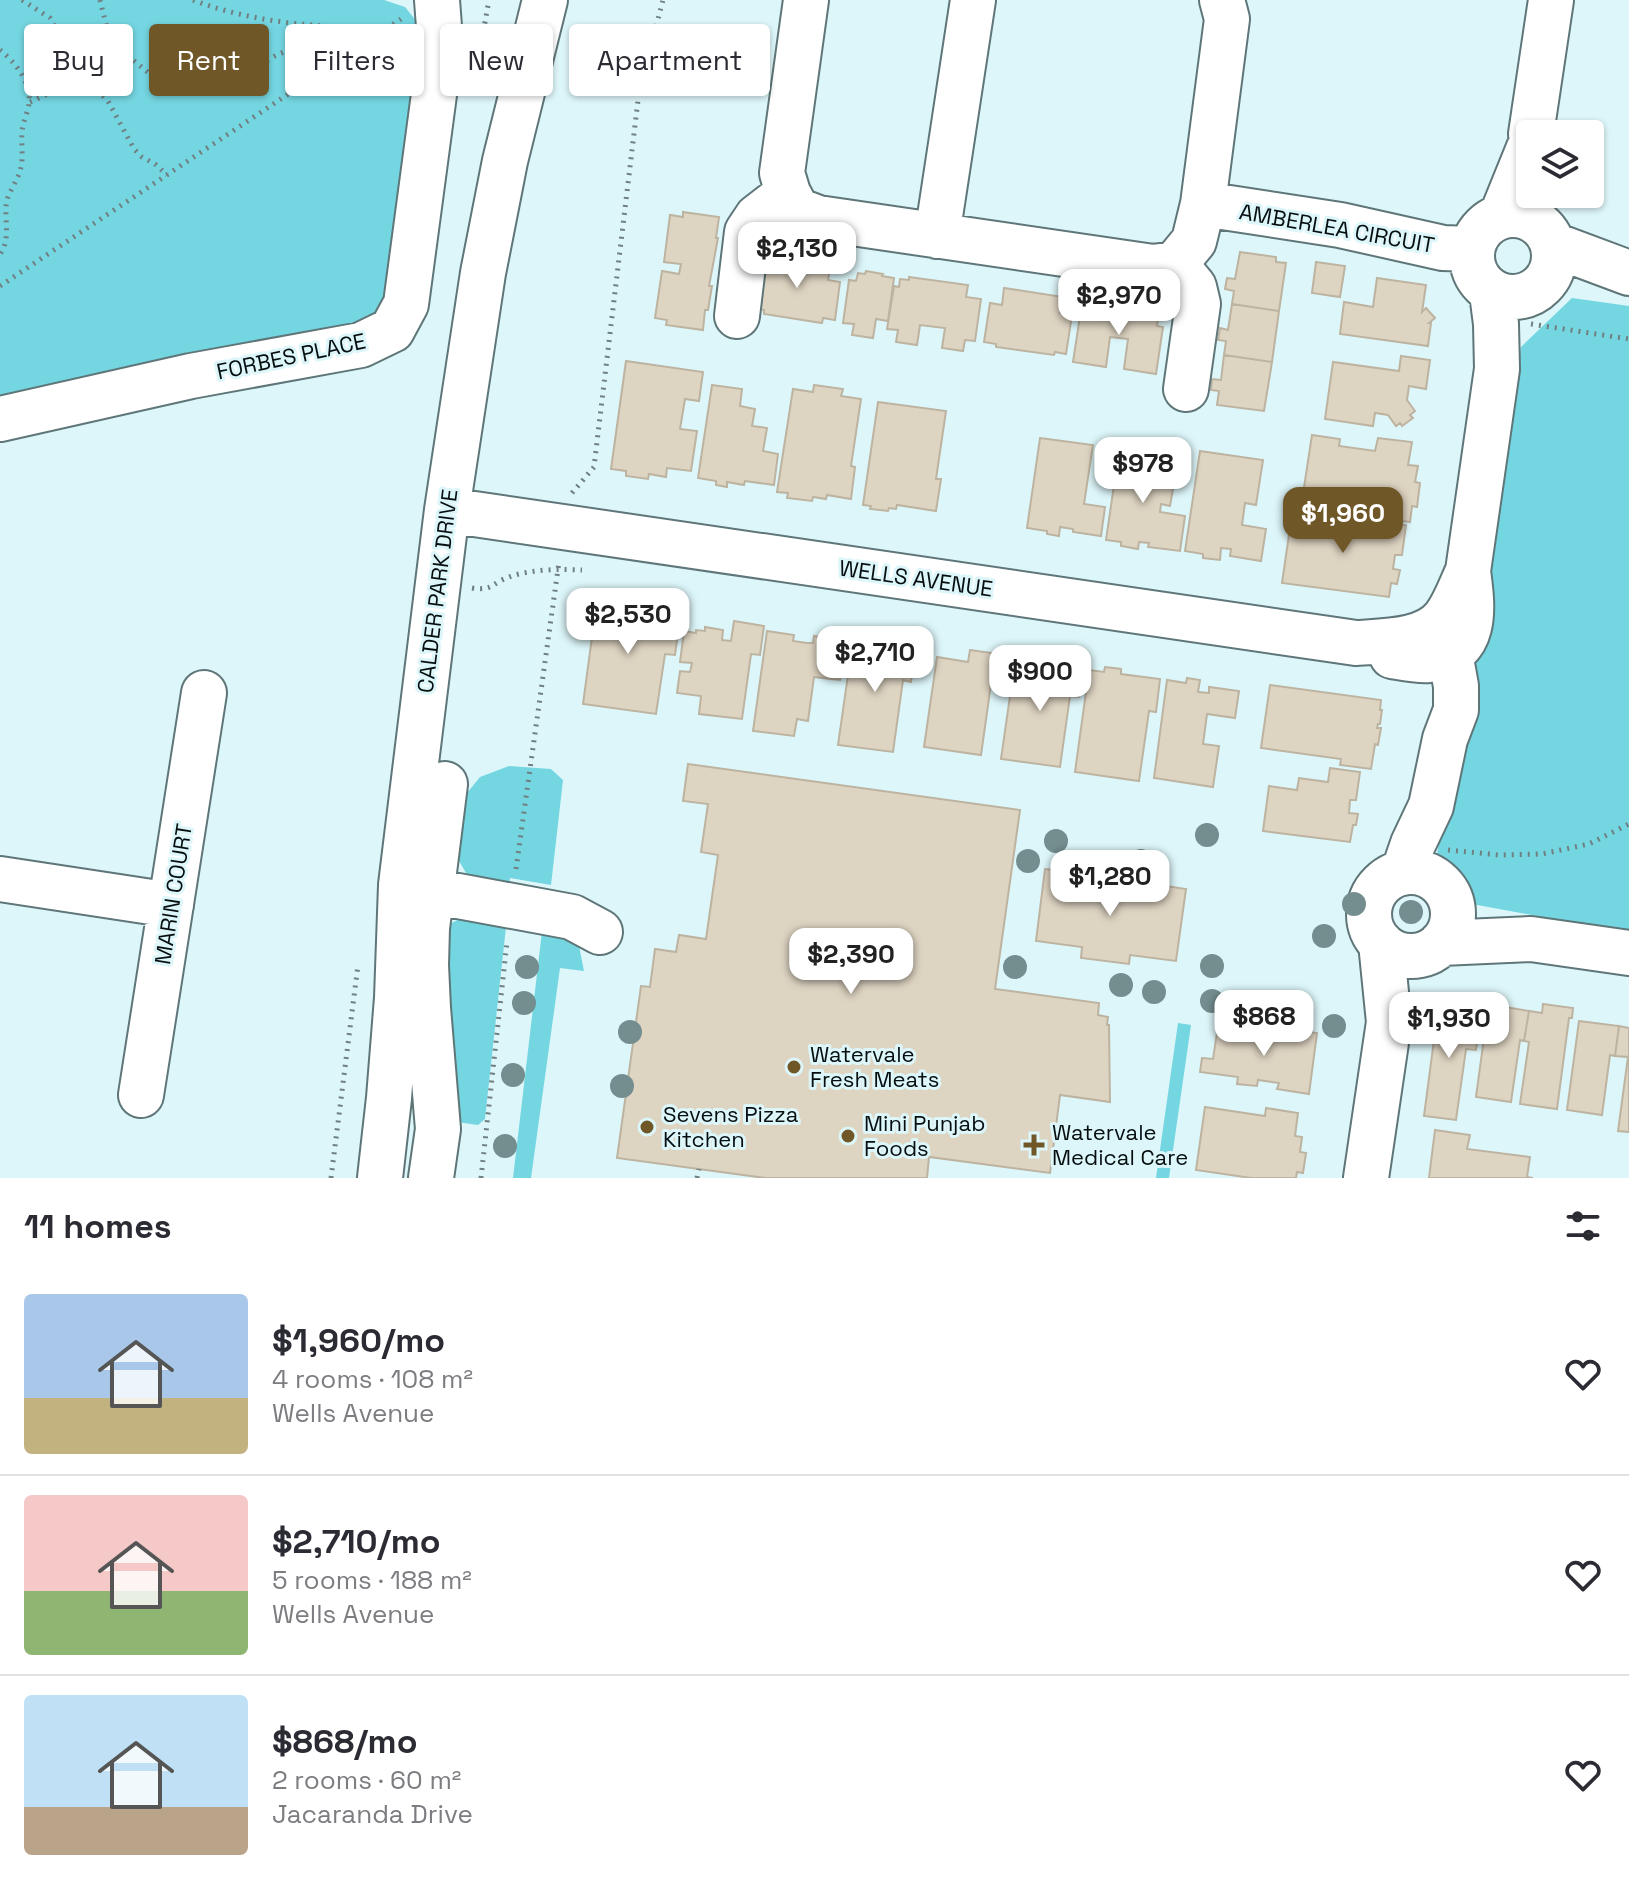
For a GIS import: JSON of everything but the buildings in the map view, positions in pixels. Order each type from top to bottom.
[{"type":"street","points":[[806,0],[782,173],[797,210],[818,218],[1153,267],[1175,264],[1194,241],[1203,204],[1227,19],[1222,0]]},
{"type":"street","points":[[937,236],[973,0]]},
{"type":"street","points":[[1533,120],[1551,0]]},
{"type":"street","name":"CALDER PARK DRIVE","points":[[431,1178],[438,1129],[428,1008],[427,928],[417,889],[462,512],[543,6]]},
{"type":"street","name":"FORBES PLACE","points":[[0,419],[191,376],[361,345],[392,330],[406,304],[440,33]]},
{"type":"street","points":[[737,316],[747,232],[757,217],[788,193]]},
{"type":"street","name":"AMBERLEA CIRCUIT","points":[[1203,204],[1340,225],[1443,248],[1472,249],[1475,274],[1482,284],[1526,259]]},
{"type":"street","points":[[1366,1178],[1389,1022],[1432,902],[1413,844],[1431,806],[1445,739],[1438,647],[1445,618],[1468,571],[1497,369],[1496,324],[1526,259],[1527,208]]},
{"type":"street","points":[[1526,259],[1576,276],[1626,272]]},
{"type":"street","points":[[1175,264],[1194,287],[1198,304],[1186,389]]},
{"type":"street","name":"WELLS AVENUE","points":[[462,512],[561,548],[1356,643],[1404,640],[1438,647]]},
{"type":"street","name":"CALDER PARK DRIVE","points":[[380,1178],[396,1012],[467,587],[462,512]]},
{"type":"street","name":"MARIN COURT","points":[[141,1095],[204,693]]},
{"type":"street","points":[[0,879],[171,905]]},
{"type":"street","points":[[1432,902],[1400,954],[1381,943],[1373,932],[1369,918],[1370,904],[1384,881],[1531,939],[1629,953]]},
{"type":"street","points":[[417,889],[572,917],[600,932]]},
{"type":"street","points":[[1381,943],[1389,1022]]},
{"type":"path","points":[[22,0],[50,18],[72,60],[108,101],[134,149],[167,175]]},
{"type":"path","points":[[100,0],[106,24]]},
{"type":"path","points":[[193,0],[221,9],[304,24]]},
{"type":"path","points":[[481,1178],[511,906],[561,548],[570,495],[594,467],[639,92],[663,0]]},
{"type":"path","points":[[0,50],[20,71],[28,89],[29,102],[22,134],[20,172],[8,196],[7,238],[0,254]]},
{"type":"path","points":[[133,60],[150,74],[181,81],[192,64],[218,66],[221,83],[249,74],[285,52]]},
{"type":"path","points":[[29,102],[43,96]]},
{"type":"path","points":[[0,286],[285,96]]},
{"type":"path","points":[[1526,259],[1629,339]]},
{"type":"path","points":[[561,548],[586,570]]},
{"type":"path","points":[[467,587],[492,587],[561,548]]},
{"type":"path","points":[[1432,902],[1499,855],[1542,854],[1589,844],[1629,824]]},
{"type":"path","points":[[697,1178],[699,1169]]},
{"type":"shaded area","points":[[0,0],[384,0],[405,7],[419,24],[285,24],[285,96],[414,96],[388,304],[370,329],[0,413]]},
{"type":"shaded area","points":[[1572,298],[1629,306],[1629,933],[1472,904],[1436,860],[1521,347]]},
{"type":"shaded area","points":[[509,766],[551,769],[563,780],[551,885],[510,878],[509,888],[478,880],[466,873],[451,847],[456,813],[467,793],[480,777]]},
{"type":"shaded area","points":[[461,918],[507,918],[485,1119],[478,1125],[457,1122],[444,932]]},
{"type":"shaded area","points":[[543,923],[578,941],[584,971],[560,968],[531,1178],[513,1178]]},
{"type":"shaded area","points":[[1178,1023],[1191,1025],[1169,1178],[1156,1178]]},
{"type":"place","name":"Watervale Fresh Meats","points":[[794,1067]]},
{"type":"place","name":"Sevens Pizza Kitchen","points":[[647,1127]]},
{"type":"place","name":"Mini Punjab Foods","points":[[848,1136]]},
{"type":"place","name":"Watervale Medical Care","points":[[1034,1145]]}]
